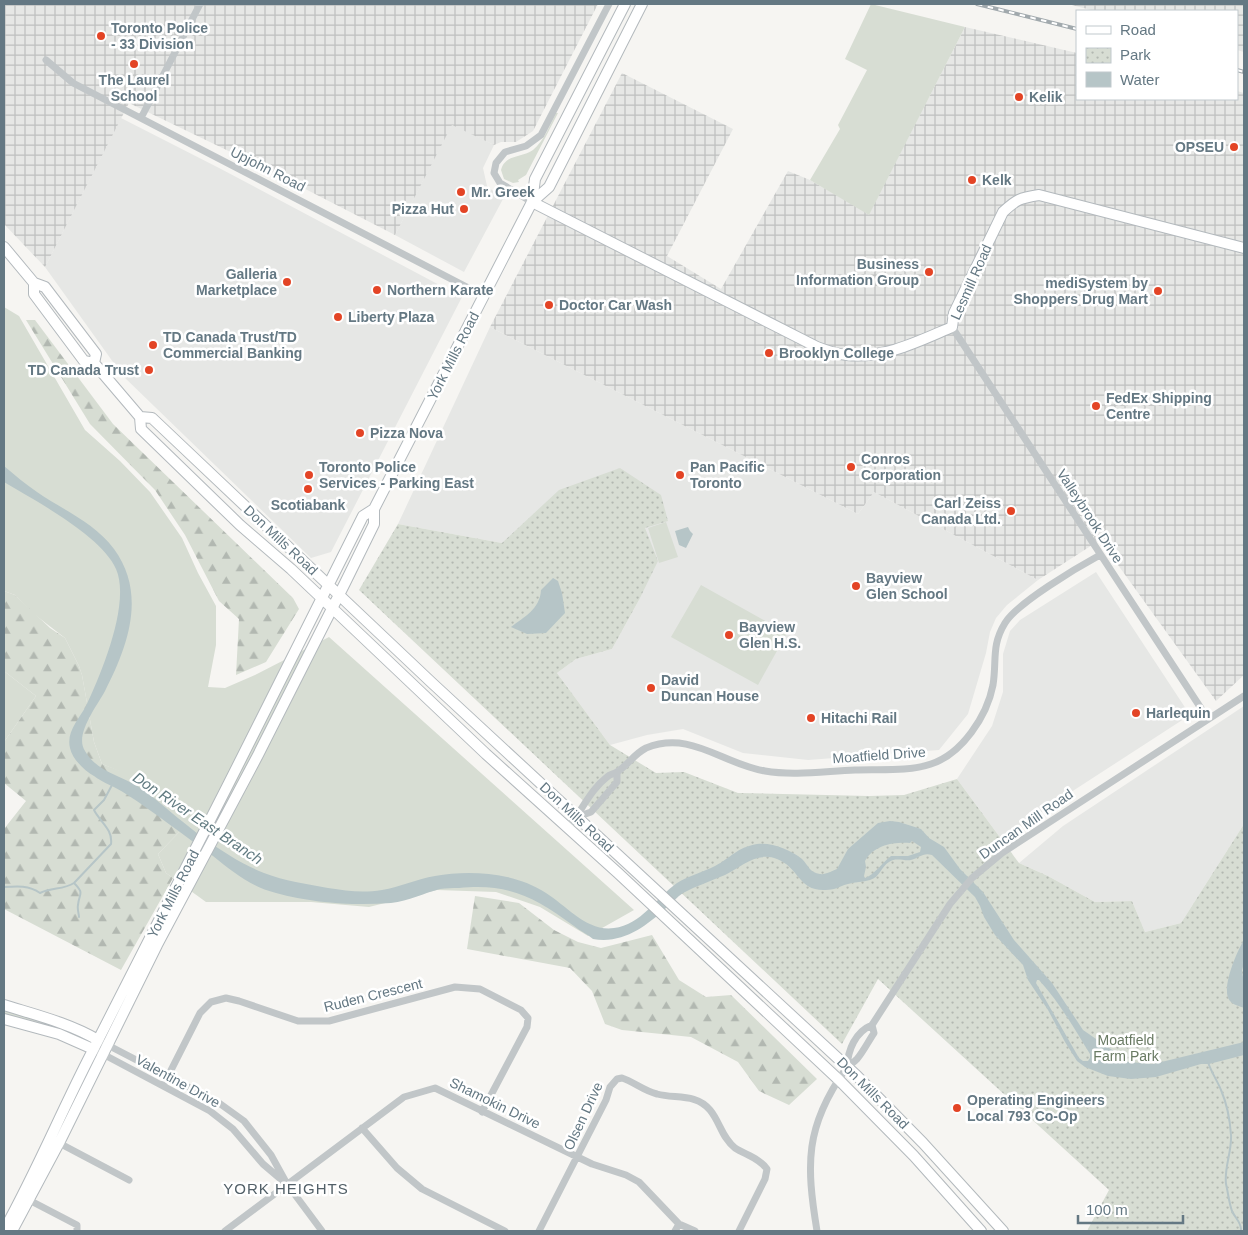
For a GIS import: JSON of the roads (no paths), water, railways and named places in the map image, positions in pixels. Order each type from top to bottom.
[{"type":"main road","name":"York Mills Road","points":[[12,1231],[59,1143],[157,945],[186,894],[339,595],[374,524],[374,509],[532,202],[535,179],[625,4]]},
{"type":"main road","name":"York Mills Road","points":[[532,202],[549,187],[642,4]]},
{"type":"main road","name":"Lesmill Road","points":[[532,202],[817,347],[832,353],[847,355],[875,354],[915,342],[952,327],[954,313],[1002,212],[1015,201],[1027,197],[1039,196],[1244,248]]},
{"type":"main road","name":"Don Mills Road","points":[[4,247],[34,283],[34,294],[84,361],[94,363],[140,417],[141,429],[486,754],[709,957],[839,1080],[914,1156],[981,1231]]},
{"type":"main road","name":"Don Mills Road","points":[[140,417],[152,418],[328,585],[847,1067],[923,1143],[1003,1231]]},
{"type":"main road","points":[[170,457],[181,446]]},
{"type":"main road","points":[[227,511],[239,501]]},
{"type":"main road","name":"York Mills Road","points":[[4,1230],[23,1196],[96,1044],[363,516],[374,509]]},
{"type":"main road","points":[[4,1005],[61,1022],[83,1031],[96,1044]]},
{"type":"main road","points":[[4,1019],[96,1044]]},
{"type":"street","points":[[141,118],[200,4]]},
{"type":"street","points":[[532,202],[500,183],[494,174],[496,163],[505,152],[526,146],[541,135],[609,4]]},
{"type":"street","name":"Upjohn Road","points":[[46,60],[73,82],[484,296]]},
{"type":"street","name":"Valleybrook Drive","points":[[952,327],[1208,719]]},
{"type":"street","name":"Moatfield Drive","points":[[568,827],[577,817],[583,804],[608,776],[617,773],[630,759],[644,749],[656,745],[675,742],[689,744],[734,763],[766,772],[783,773],[915,768],[950,756],[962,745],[985,708],[993,685],[995,650],[998,636],[1008,618],[1032,599],[1100,554]]},
{"type":"street","name":"Duncan Mill Road","points":[[847,1067],[848,1052],[863,1029],[872,1025],[950,904],[972,878],[992,861],[1244,696]]},
{"type":"street","name":"Moatfield Drive","points":[[577,817],[591,812],[617,782],[617,773]]},
{"type":"street","name":"Ruden Crescent","points":[[163,1086],[200,1013],[211,1002],[226,998],[298,1021],[329,1020],[455,987],[480,989],[522,1010],[528,1018],[527,1028],[482,1112]]},
{"type":"street","name":"Duncan Mill Road","points":[[817,1231],[810,1164],[811,1146],[816,1127],[824,1107],[847,1067],[856,1060],[874,1033],[872,1025]]},
{"type":"street","points":[[96,1044],[106,1050]]},
{"type":"street","name":"Valentine Drive","points":[[96,1044],[163,1086],[210,1111],[233,1129],[263,1164],[287,1184]]},
{"type":"street","name":"Valentine Drive","points":[[106,1050],[168,1076],[219,1103],[244,1121],[271,1155],[287,1184],[322,1231]]},
{"type":"street","name":"Olsen Drive","points":[[539,1231],[606,1100],[610,1087],[617,1079],[626,1080],[647,1091],[658,1094],[683,1096],[697,1100],[710,1110],[726,1139],[735,1148],[763,1163],[767,1168],[765,1179],[739,1231]]},
{"type":"street","name":"Shamokin Drive","points":[[225,1231],[404,1097],[435,1088],[482,1112],[639,1182],[679,1224],[694,1231]]},
{"type":"street","points":[[362,1128],[397,1168],[422,1189],[505,1231]]},
{"type":"street","points":[[59,1143],[129,1180]]},
{"type":"street","points":[[29,1200],[77,1225],[77,1231]]},
{"type":"street","points":[[675,1231],[679,1224]]},
{"type":"water","name":"Don River East Branch","points":[[4,466],[47,499],[78,517],[98,532],[114,549],[124,566],[130,584],[132,602],[127,638],[105,691],[84,729],[82,744],[85,751],[96,764],[141,788],[206,840],[234,858],[264,873],[328,888],[355,891],[382,890],[428,877],[444,875],[471,873],[498,875],[527,883],[537,888],[586,922],[604,928],[614,928],[632,922],[677,883],[721,863],[744,848],[757,844],[781,847],[802,859],[814,872],[824,874],[837,869],[848,849],[878,823],[899,822],[921,829],[929,838],[944,847],[960,869],[983,892],[1014,940],[1052,983],[1083,1030],[1115,1052],[1118,1058],[1129,1062],[1153,1064],[1244,1042],[1244,1055],[1209,1064],[1201,1064],[1156,1077],[1131,1079],[1108,1076],[1085,1067],[1077,1061],[1065,1042],[1048,1010],[1028,980],[1023,965],[995,935],[975,897],[929,854],[911,860],[897,859],[892,861],[886,864],[873,879],[846,884],[834,889],[822,890],[813,889],[806,885],[791,868],[777,859],[770,857],[756,858],[725,875],[683,893],[650,922],[633,933],[604,940],[593,939],[547,907],[521,894],[507,890],[477,887],[442,889],[398,902],[363,904],[304,899],[258,887],[235,873],[137,801],[90,774],[73,756],[69,742],[71,731],[86,706],[106,658],[117,619],[120,583],[116,569],[97,544],[66,520],[4,482]],"holes":[[[912,841],[921,847],[920,852],[908,856],[891,856],[865,878],[865,861],[873,851],[884,846],[910,843]],[[1037,980],[1053,997],[1072,1025],[1090,1054],[1088,1061],[1083,1061],[1079,1058],[1036,983]]]},
{"type":"water","points":[[688,527],[693,534],[686,548],[679,545],[675,531]]},
{"type":"water","points":[[553,578],[558,581],[565,613],[546,633],[527,634],[511,627],[526,616],[534,607],[538,602],[541,590]]},
{"type":"water","points":[[1244,940],[1242,971],[1244,1008],[1230,1001],[1227,996],[1227,988],[1234,961]]},
{"type":"waterway","points":[[4,887],[27,887],[40,893],[66,887],[74,883],[111,844],[110,834],[94,810],[104,800],[112,785]]},
{"type":"waterway","points":[[74,883],[80,892],[79,917]]},
{"type":"waterway","points":[[1208,1062],[1221,1090],[1228,1112],[1231,1141],[1226,1184],[1231,1208],[1241,1231]]},
{"type":"railway","points":[[977,4],[1076,29]]},
{"type":"railway","points":[[1238,70],[1244,72]]},
{"type":"place","name":"Toronto Police - 33 Division","points":[[101,36]]},
{"type":"place","name":"The Laurel School","points":[[134,64]]},
{"type":"place","name":"Kelik","points":[[1019,97]]},
{"type":"place","name":"OPSEU","points":[[1234,147]]},
{"type":"place","name":"Kelk","points":[[972,180]]},
{"type":"place","name":"Mr. Greek","points":[[461,192]]},
{"type":"place","name":"Pizza Hut","points":[[464,209]]},
{"type":"place","name":"Business Information Group","points":[[929,272]]},
{"type":"place","name":"Galleria Marketplace","points":[[287,282]]},
{"type":"place","name":"Northern Karate","points":[[377,290]]},
{"type":"place","name":"mediSystem by Shoppers Drug Mart","points":[[1158,291]]},
{"type":"place","name":"Doctor Car Wash","points":[[549,305]]},
{"type":"place","name":"Liberty Plaza","points":[[338,317]]},
{"type":"place","name":"TD Canada Trust/TD Commercial Banking","points":[[153,345]]},
{"type":"place","name":"Brooklyn College","points":[[769,353]]},
{"type":"place","name":"TD Canada Trust","points":[[149,370]]},
{"type":"place","name":"FedEx Shipping Centre","points":[[1096,406]]},
{"type":"place","name":"Pizza Nova","points":[[360,433]]},
{"type":"place","name":"Conros Corporation","points":[[851,467]]},
{"type":"place","name":"Toronto Police Services - Parking East","points":[[309,475]]},
{"type":"place","name":"Pan Pacific Toronto","points":[[680,475]]},
{"type":"place","name":"Scotiabank","points":[[308,489]]},
{"type":"place","name":"Carl Zeiss Canada Ltd.","points":[[1011,511]]},
{"type":"place","name":"Bayview Glen School","points":[[856,586]]},
{"type":"place","name":"Bayview Glen H.S.","points":[[729,635]]},
{"type":"place","name":"David Duncan House","points":[[651,688]]},
{"type":"place","name":"Harlequin","points":[[1136,713]]},
{"type":"place","name":"Hitachi Rail","points":[[811,718]]},
{"type":"place","name":"Operating Engineers Local 793 Co-Op","points":[[957,1108]]},
{"type":"district","name":"YORK HEIGHTS","points":[[286,1188]]},
{"type":"park label","name":"Moatfield Farm Park","points":[[1126,1048]]}]
